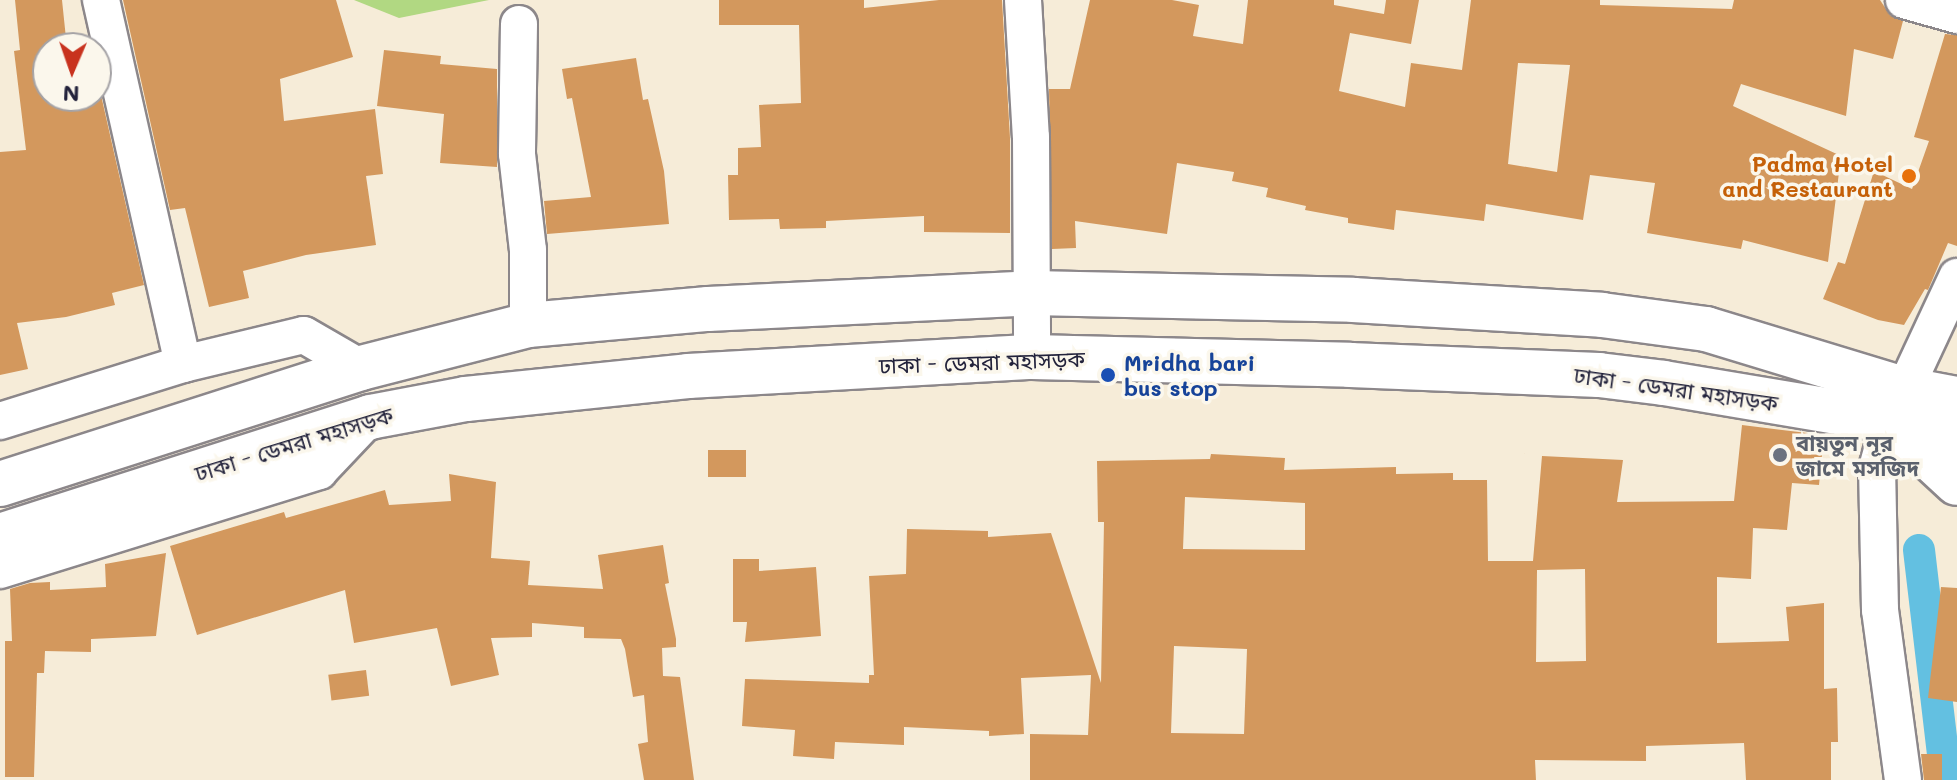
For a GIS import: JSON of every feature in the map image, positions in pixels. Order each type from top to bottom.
[{"type":"main road","name":"ঢাকা - ডেমরা মহাসড়ক","points":[[0,484],[361,368],[528,325],[708,309],[1051,293],[1353,300],[1602,315],[1706,329],[1897,405],[1957,483]]},
{"type":"main road","points":[[1051,293],[1052,357]]},
{"type":"main road","points":[[1599,375],[1602,315]]},
{"type":"main road","name":"ঢাকা - ডেমরা মহাসড়ক","points":[[0,536],[370,417],[466,399],[688,376],[1052,357],[1599,375],[1897,405],[1957,399]]},
{"type":"main road","points":[[1897,405],[1957,438]]},
{"type":"street","points":[[101,0],[183,364]]},
{"type":"street","points":[[1023,0],[1031,137],[1051,293]]},
{"type":"street","points":[[1904,0],[1957,15]]},
{"type":"street","points":[[519,24],[517,154],[528,250],[528,325]]},
{"type":"street","points":[[1903,780],[1876,556],[1877,468],[1897,405],[1957,277]]},
{"type":"street","points":[[0,421],[183,364],[304,335],[361,368]]},
{"type":"street","points":[[0,570],[319,471],[370,417]]},
{"type":"green space","points":[[354,0],[489,0],[399,18]]},
{"type":"building","points":[[15,0],[62,0],[65,32],[32,32],[32,112],[105,112],[144,285],[112,293],[115,305],[66,317],[17,323],[28,369],[0,375],[0,152],[26,150],[14,51],[20,50]]},
{"type":"building","points":[[123,0],[336,0],[353,57],[280,79],[284,121],[375,109],[383,174],[366,176],[376,245],[306,255],[243,271],[249,298],[209,307],[185,208],[170,210]]},
{"type":"building","points":[[719,0],[864,0],[864,8],[939,0],[1002,0],[1010,138],[1010,233],[924,232],[924,216],[826,221],[826,228],[780,229],[779,219],[729,220],[728,175],[738,175],[738,148],[761,147],[759,105],[801,103],[799,25],[719,25]]},
{"type":"building","points":[[1090,0],[1172,0],[1199,5],[1193,36],[1243,44],[1248,0],[1334,0],[1334,5],[1384,14],[1386,0],[1419,0],[1411,44],[1350,33],[1339,91],[1405,107],[1411,63],[1462,70],[1471,0],[1600,0],[1600,5],[1732,9],[1734,0],[1880,0],[1890,15],[1903,21],[1893,59],[1854,49],[1846,116],[1741,84],[1733,106],[1841,156],[1828,262],[1743,240],[1741,249],[1647,233],[1655,183],[1590,175],[1583,220],[1486,204],[1484,221],[1396,210],[1394,230],[1348,223],[1348,218],[1305,210],[1306,206],[1266,197],[1268,188],[1232,181],[1234,172],[1177,163],[1167,234],[1075,221],[1076,248],[1052,249],[1049,89],[1070,89]],"holes":[[[1518,63],[1570,65],[1557,172],[1508,164]]]},
{"type":"building","points":[[1945,34],[1957,35],[1957,246],[1948,243],[1928,290],[1925,289],[1904,325],[1878,320],[1823,299],[1838,262],[1845,264],[1874,171],[1912,189],[1929,141],[1914,137]]},
{"type":"building","points":[[384,50],[441,56],[440,64],[497,69],[497,167],[440,163],[444,114],[377,106]]},
{"type":"building","points":[[636,58],[643,100],[648,99],[664,171],[669,224],[547,234],[544,201],[591,197],[572,98],[567,99],[562,69]]},
{"type":"building","points":[[1742,425],[1824,435],[1819,485],[1792,483],[1787,530],[1753,528],[1751,579],[1717,577],[1717,643],[1789,641],[1786,607],[1824,603],[1824,689],[1837,688],[1838,742],[1831,742],[1831,780],[1746,780],[1744,743],[1646,746],[1646,761],[1535,760],[1536,780],[1030,780],[1030,734],[1088,735],[1091,675],[1021,678],[1024,734],[989,736],[989,731],[904,727],[904,745],[835,742],[834,759],[793,756],[795,730],[742,726],[745,679],[869,683],[869,675],[874,675],[869,576],[906,574],[907,529],[988,531],[988,537],[1051,533],[1101,683],[1104,522],[1098,522],[1097,461],[1210,459],[1211,454],[1285,458],[1284,470],[1396,467],[1396,474],[1453,473],[1453,480],[1487,480],[1488,561],[1533,561],[1542,456],[1623,460],[1617,502],[1734,501]],"holes":[[[1185,497],[1305,503],[1305,550],[1183,549]],[[1585,569],[1586,661],[1536,662],[1537,570]],[[1174,646],[1247,649],[1244,734],[1171,733]]]},
{"type":"building","points":[[708,450],[746,450],[746,477],[708,477]]},
{"type":"building","points":[[449,474],[496,482],[491,558],[530,561],[528,585],[603,589],[598,555],[663,545],[669,583],[665,584],[676,647],[662,648],[663,676],[680,677],[694,780],[644,780],[638,744],[648,742],[644,695],[633,697],[621,639],[584,638],[584,627],[532,623],[532,637],[491,638],[499,675],[451,686],[437,628],[354,643],[345,590],[197,635],[170,546],[284,512],[286,518],[385,490],[389,505],[451,501]]},
{"type":"building","points":[[166,553],[156,636],[91,639],[91,652],[45,651],[44,673],[37,673],[34,777],[5,777],[5,641],[12,641],[10,589],[30,583],[50,582],[50,590],[106,587],[105,564]]},
{"type":"building","points":[[733,559],[759,559],[759,571],[816,567],[821,636],[745,642],[747,622],[733,622]]},
{"type":"building","points":[[1941,587],[1957,588],[1957,702],[1928,698]]},
{"type":"building","points":[[366,670],[369,696],[331,700],[328,675]]},
{"type":"building","points":[[1921,754],[1942,754],[1942,780],[1924,780]]},
{"type":"waterway","points":[[1919,550],[1946,780]]},
{"type":"place","name":"Padma Hotel and Restaurant","points":[[1909,176]]},
{"type":"place","name":"Mridha bari bus stop","points":[[1108,375]]},
{"type":"place","name":"বায়তুন নূর জামে মসজিদ","points":[[1780,455]]}]
